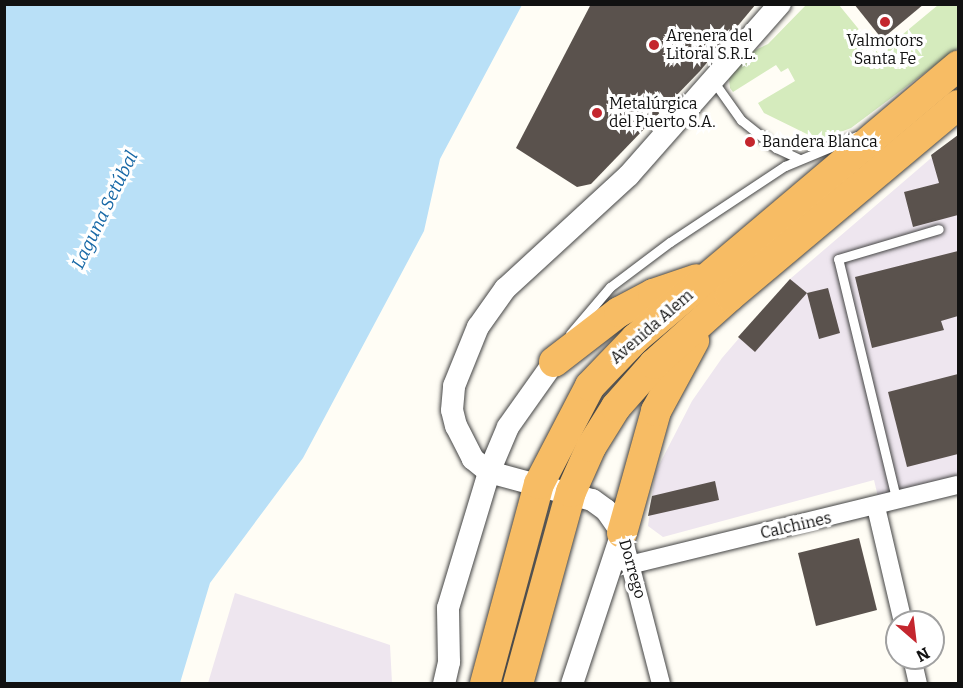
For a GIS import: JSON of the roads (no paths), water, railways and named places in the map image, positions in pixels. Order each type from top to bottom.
[{"type":"highway","name":"Avenida Alem","points":[[518,684],[571,492],[591,447],[622,399],[722,285],[890,123],[958,66]]},
{"type":"highway","name":"Avenida Alem","points":[[485,684],[539,484],[577,405],[608,365],[722,285],[958,105]]},
{"type":"highway","points":[[554,362],[619,312],[653,294],[722,285]]},
{"type":"highway","points":[[622,533],[636,475],[660,401],[722,285]]},
{"type":"street","points":[[489,472],[466,449],[452,410],[454,386],[478,327],[523,269],[602,202],[780,4]]},
{"type":"street","points":[[444,684],[449,662],[448,608],[489,472],[508,427],[554,362]]},
{"type":"street","name":"Dorrego","points":[[489,472],[571,492],[598,503],[622,533],[633,564],[661,684]]},
{"type":"street","name":"Calchines","points":[[633,564],[897,502],[958,485]]},
{"type":"street","points":[[876,507],[900,610]]},
{"type":"street","points":[[572,684],[622,533]]},
{"type":"lane","points":[[713,81],[741,120],[776,148],[800,159]]},
{"type":"lane","points":[[554,362],[568,336],[610,288],[670,242],[800,159],[890,123]]},
{"type":"lane","points":[[897,502],[838,259],[939,229]]},
{"type":"water","name":"Laguna Setúbal","points":[[4,5],[522,5],[440,159],[424,231],[303,458],[210,583],[180,683],[5,683]]},
{"type":"place","name":"Valmotors Santa Fe","points":[[885,22]]},
{"type":"place","name":"Arenera del Litoral S.R.L.","points":[[654,45]]},
{"type":"place","name":"Metalúrgica del Puerto S.A.","points":[[597,113]]},
{"type":"place","name":"Bandera Blanca","points":[[750,142]]}]
